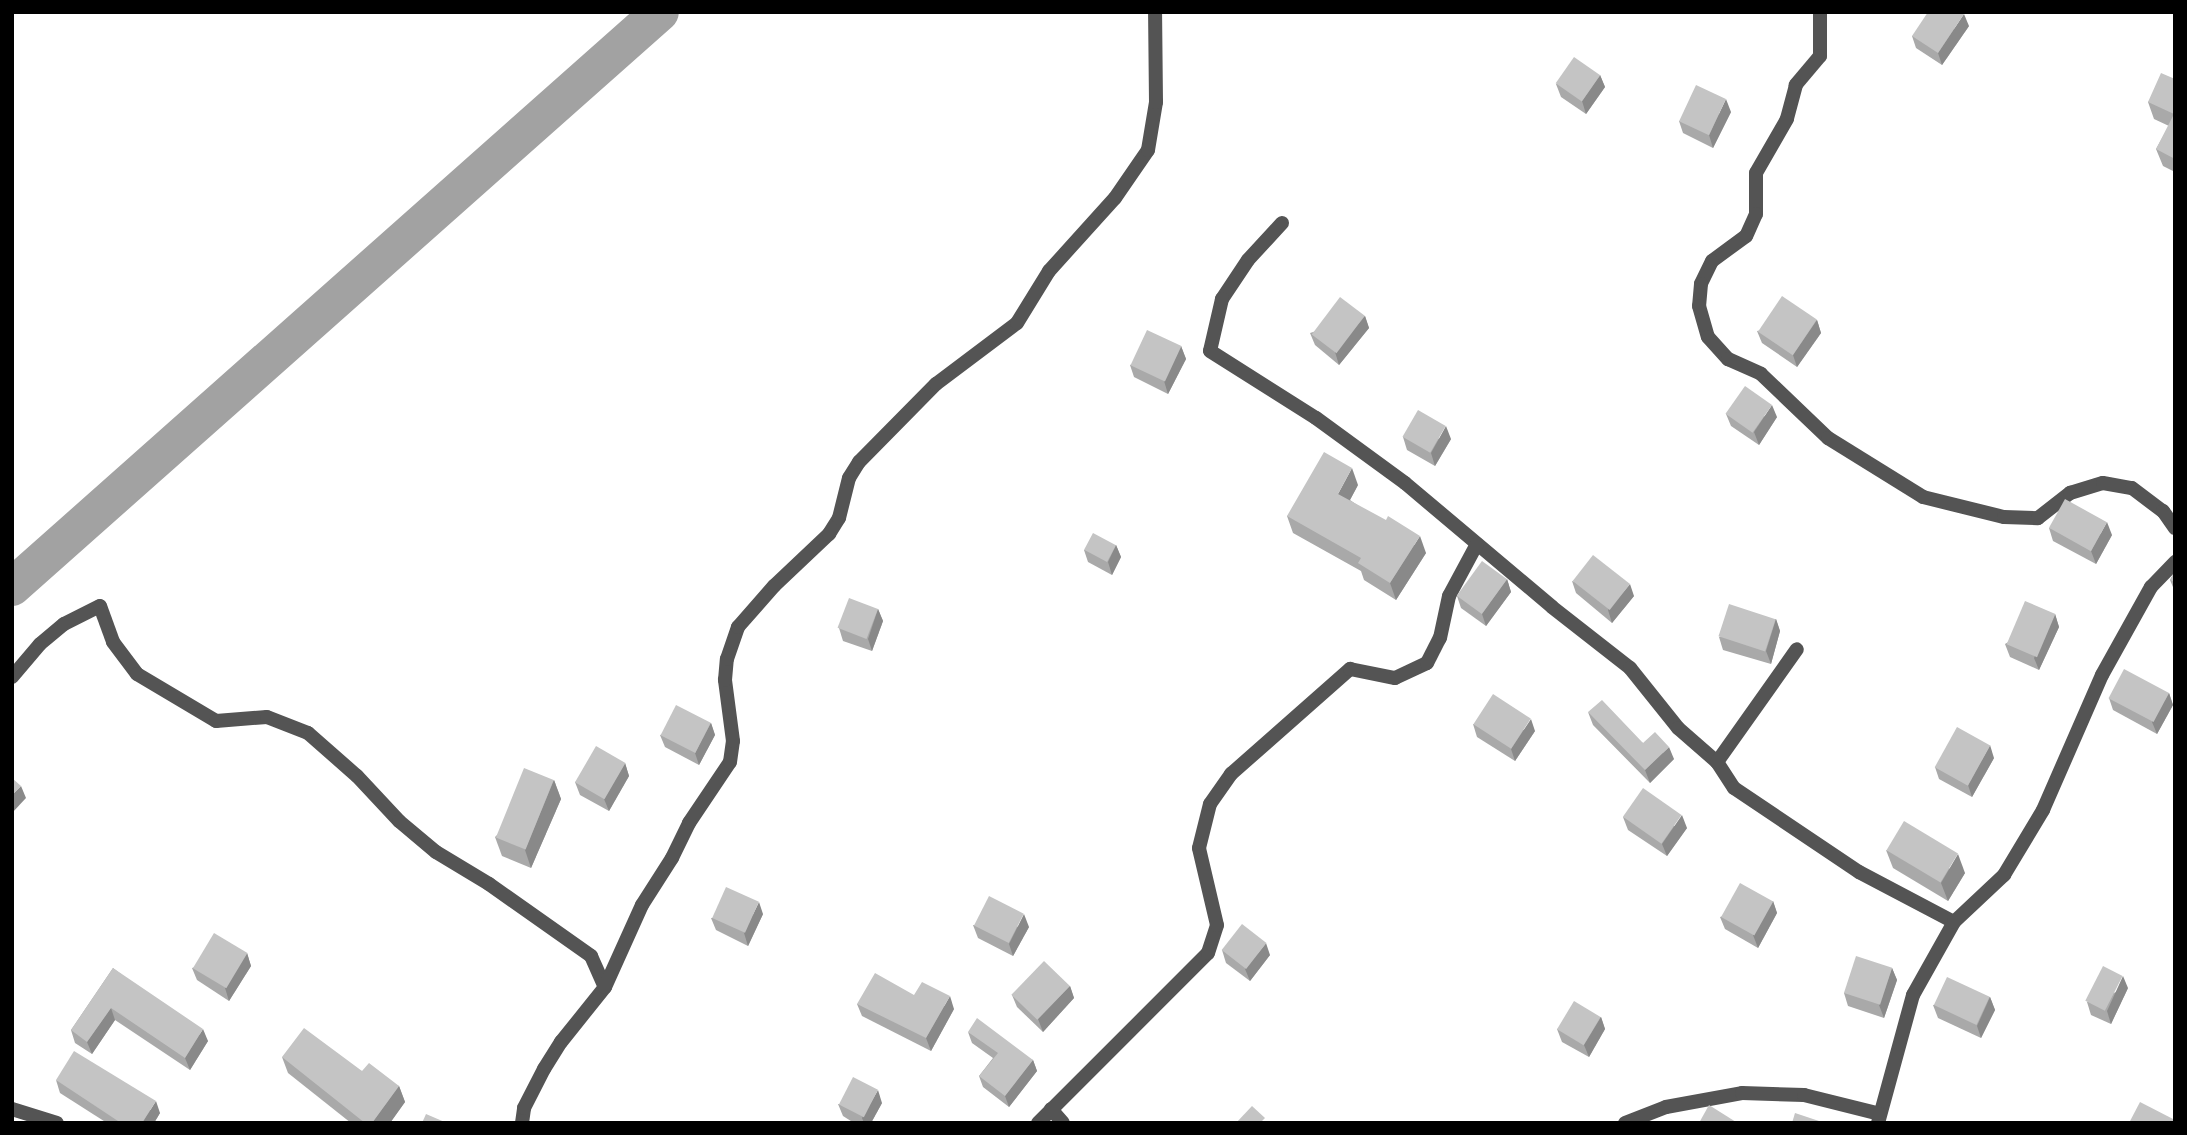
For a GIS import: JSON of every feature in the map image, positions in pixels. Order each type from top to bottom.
[{"type":"street","points":[[522,1123],[524,1108],[561,1042],[606,987],[642,905],[673,858],[689,824],[730,762],[733,741],[725,680],[727,659],[738,627],[774,586],[829,534],[839,518],[849,478],[859,463],[936,384],[1006,334],[1017,323],[1049,271],[1115,198],[1148,150],[1156,102],[1155,12]]},
{"type":"street","points":[[1820,12],[1820,56],[1796,85],[1787,119],[1756,173],[1756,214],[1746,236],[1712,261],[1700,284],[1699,306],[1709,337],[1728,359],[1761,374],[1828,438],[1923,497],[2004,517],[2038,518],[2070,493],[2103,483],[2132,488],[2162,511],[2175,528]]},
{"type":"street","points":[[1282,223],[1248,260],[1222,299],[1210,351],[1327,426],[1405,483],[1630,668],[1678,728],[1717,762],[1734,788],[1848,864],[1954,922]]},
{"type":"street","points":[[1038,1123],[1208,953],[1217,925],[1199,848],[1210,804],[1231,774],[1350,669],[1395,678],[1427,663],[1440,638],[1449,596],[1477,544]]},
{"type":"street","points":[[1625,1123],[1666,1107],[1742,1093],[1804,1095],[1879,1119],[1913,995],[1954,922],[2004,874],[2043,810],[2109,663],[2151,587],[2175,562]]},
{"type":"street","points":[[12,677],[40,644],[64,624],[100,606],[113,642],[137,674],[216,721],[267,717],[308,733],[357,776],[399,821],[436,852],[591,956],[606,987]]},
{"type":"street","points":[[1717,762],[1797,649]]},
{"type":"street","points":[[12,1109],[57,1123]]},
{"type":"street","points":[[1051,1109],[1062,1123]]},
{"type":"building","points":[[1928,12],[1964,14],[1938,53],[1912,36]]},
{"type":"building","points":[[1574,57],[1600,75],[1582,102],[1556,83]]},
{"type":"building","points":[[2161,73],[2175,79],[2175,159],[2156,149],[2174,114],[2148,102]]},
{"type":"building","points":[[1696,85],[1726,99],[1709,135],[1679,121]]},
{"type":"building","points":[[1782,296],[1817,319],[1793,355],[1758,332]]},
{"type":"building","points":[[1340,297],[1365,316],[1336,353],[1312,335]]},
{"type":"building","points":[[1147,330],[1181,346],[1165,381],[1131,365]]},
{"type":"building","points":[[1745,386],[1772,405],[1753,433],[1725,414]]},
{"type":"building","points":[[1418,410],[1446,426],[1430,453],[1402,437]]},
{"type":"building","points":[[1324,452],[1352,468],[1338,494],[1386,520],[1388,516],[1420,536],[1390,583],[1358,563],[1361,558],[1287,516]]},
{"type":"building","points":[[2065,499],[2107,522],[2091,551],[2049,528]]},
{"type":"building","points":[[1093,533],[1116,545],[1107,562],[1084,550]]},
{"type":"building","points":[[1593,555],[1630,584],[1610,610],[1573,581]]},
{"type":"building","points":[[1482,561],[1507,579],[1482,614],[1457,596]]},
{"type":"building","points":[[849,598],[878,609],[866,639],[838,628]]},
{"type":"building","points":[[2025,601],[2055,614],[2037,657],[2007,644]]},
{"type":"building","points":[[1729,604],[1776,619],[1765,651],[1718,636]]},
{"type":"building","points":[[2124,669],[2169,693],[2154,722],[2109,698]]},
{"type":"building","points":[[1493,694],[1531,719],[1511,749],[1473,724]]},
{"type":"building","points":[[1602,700],[1643,743],[1655,732],[1669,747],[1645,770],[1588,712]]},
{"type":"building","points":[[676,705],[711,723],[695,753],[661,735]]},
{"type":"building","points":[[1957,727],[1990,745],[1968,786],[1935,767]]},
{"type":"building","points":[[596,746],[625,763],[604,799],[575,782]]},
{"type":"building","points":[[524,768],[554,780],[526,850],[496,838]]},
{"type":"building","points":[[12,778],[21,786],[12,795]]},
{"type":"building","points":[[1643,788],[1682,815],[1661,844],[1623,817]]},
{"type":"building","points":[[1904,821],[1958,853],[1940,883],[1886,850]]},
{"type":"building","points":[[1740,883],[1773,901],[1754,936],[1721,917]]},
{"type":"building","points":[[726,887],[759,902],[745,933],[712,918]]},
{"type":"building","points":[[989,896],[1024,914],[1009,943],[974,925]]},
{"type":"building","points":[[1242,924],[1266,943],[1246,969],[1222,950]]},
{"type":"building","points":[[214,933],[247,953],[226,988],[193,968]]},
{"type":"building","points":[[1856,956],[1892,968],[1880,1005],[1844,993]]},
{"type":"building","points":[[1044,961],[1070,986],[1037,1020],[1011,995]]},
{"type":"building","points":[[2103,966],[2123,976],[2105,1011],[2085,1001]]},
{"type":"building","points":[[113,968],[203,1029],[185,1058],[111,1008],[87,1042],[71,1030]]},
{"type":"building","points":[[875,973],[914,995],[922,982],[950,996],[926,1038],[857,1004]]},
{"type":"building","points":[[1947,977],[1990,997],[1976,1025],[1934,1005]]},
{"type":"building","points":[[1574,1001],[1601,1017],[1584,1045],[1557,1029]]},
{"type":"building","points":[[977,1018],[1033,1060],[1005,1096],[979,1076],[998,1053],[968,1032]]},
{"type":"building","points":[[304,1028],[362,1071],[369,1063],[399,1086],[372,1123],[365,1123],[282,1057]]},
{"type":"building","points":[[74,1051],[156,1101],[142,1123],[121,1123],[56,1080]]},
{"type":"building","points":[[853,1077],[878,1090],[864,1117],[839,1105]]},
{"type":"building","points":[[2140,1102],[2175,1120],[2175,1123],[2129,1123]]},
{"type":"building","points":[[1709,1105],[1736,1122],[1699,1123]]},
{"type":"building","points":[[1252,1106],[1265,1118],[1260,1123],[1236,1123]]},
{"type":"building","points":[[1795,1113],[1825,1123],[1792,1123]]},
{"type":"building","points":[[426,1114],[447,1123],[422,1123]]},
{"type":"waterway","points":[[12,587],[660,12]]}]
